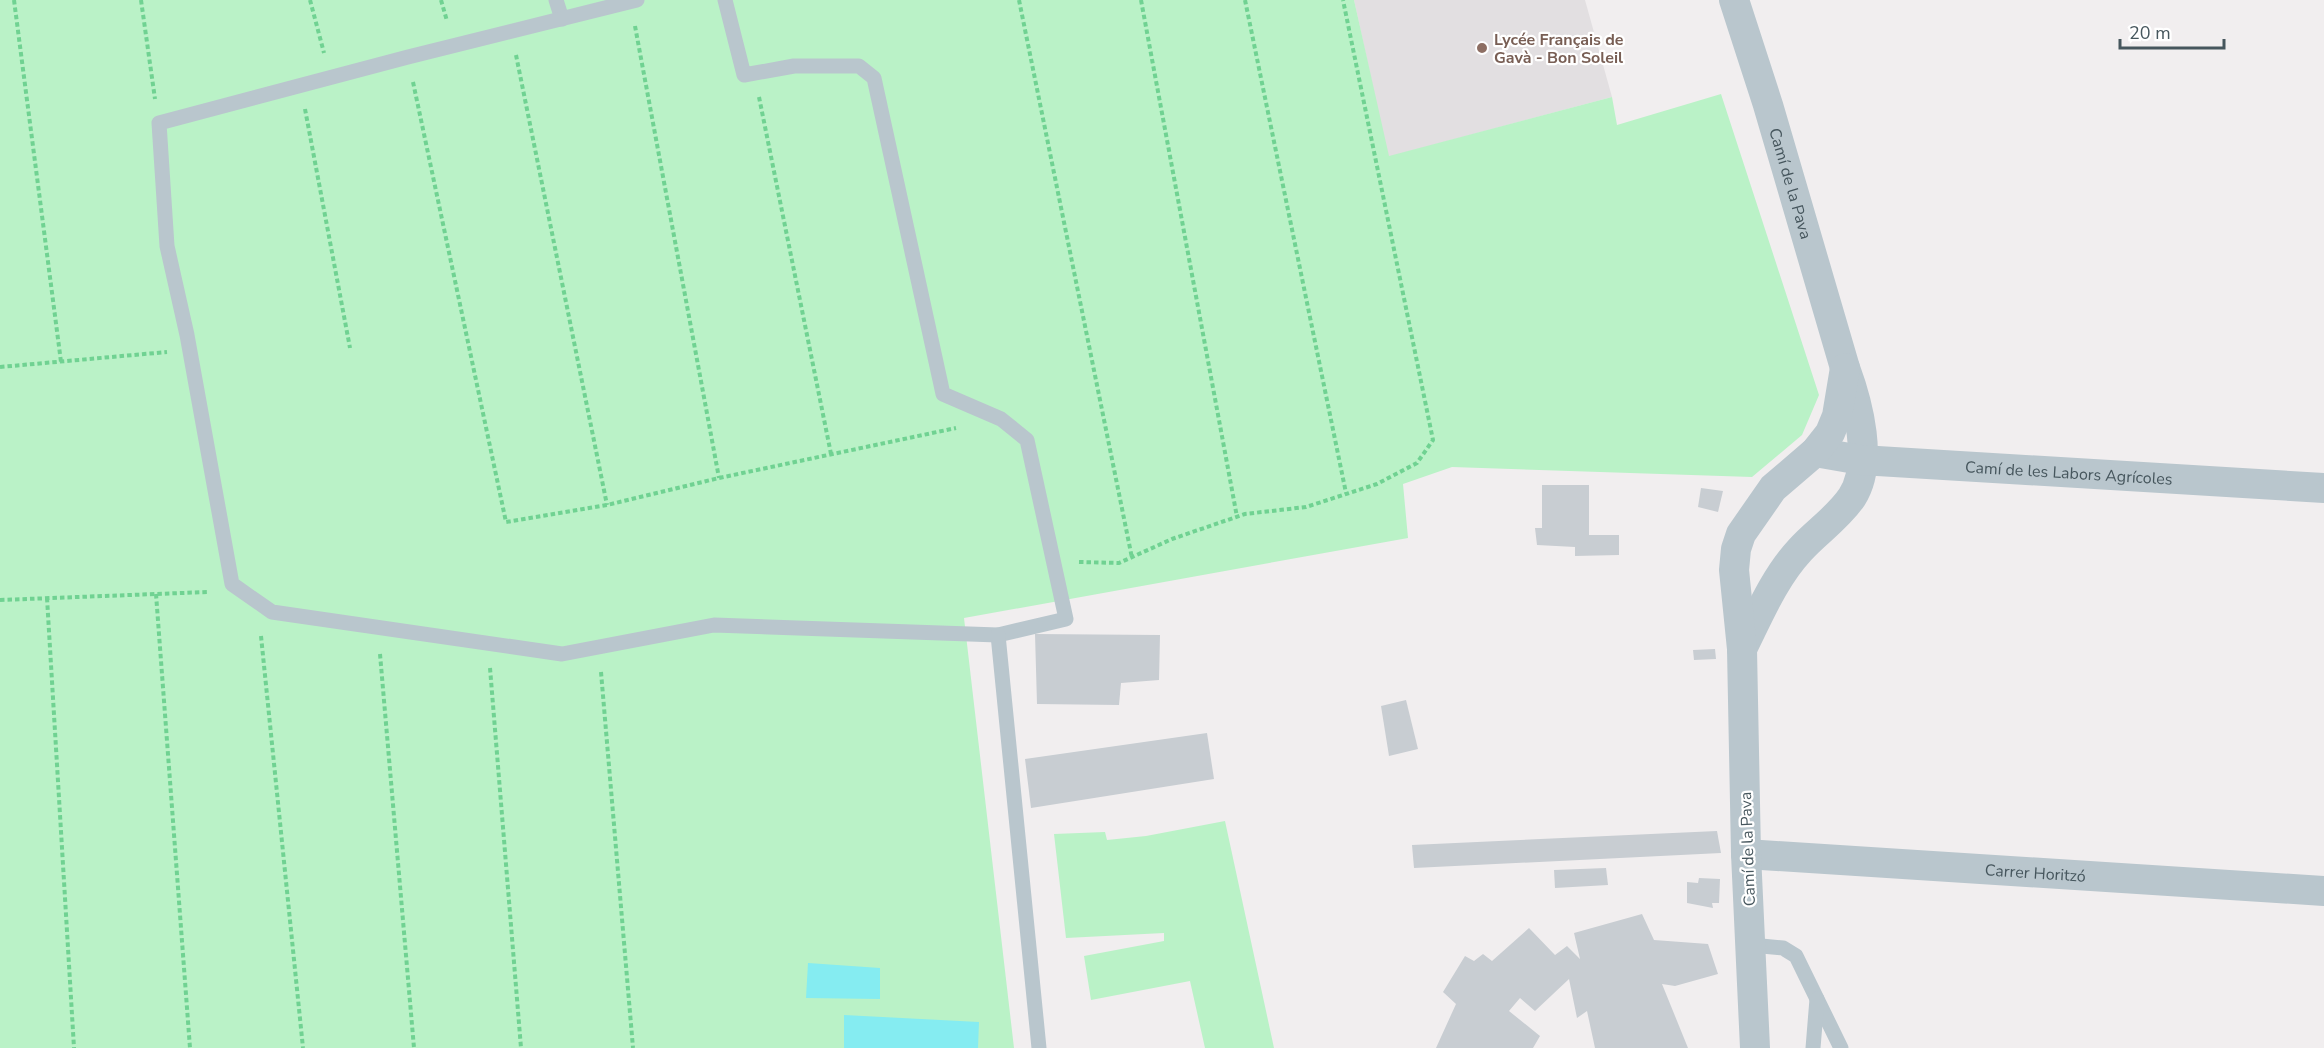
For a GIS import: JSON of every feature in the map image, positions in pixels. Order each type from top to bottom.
[{"type":"street","name":"Camí de la Pava","points":[[1734,0],[1845,368],[1857,399],[1863,441],[1853,496],[1835,518],[1800,550],[1777,581],[1742,649]]},
{"type":"street","name":"Camí de la Pava","points":[[1755,1048],[1746,854],[1742,649],[1734,570],[1736,549],[1741,534],[1773,488],[1815,452],[1830,433],[1837,416],[1845,368]]},
{"type":"street","name":"Camí de les Labors Agrícoles","points":[[1815,452],[1861,460],[2324,488]]},
{"type":"street","name":"Carrer Horitzó","points":[[1746,854],[2324,891]]},
{"type":"lane","points":[[556,0],[562,18]]},
{"type":"lane","points":[[634,1],[330,77],[159,123],[167,246],[190,350],[232,584],[272,612],[562,654],[714,625],[998,635],[1066,619],[1028,440],[1001,419],[943,393],[874,78],[859,66],[794,66],[744,75],[725,0]]},
{"type":"lane","points":[[998,635],[1039,1048]]},
{"type":"lane","points":[[1751,945],[1783,948],[1796,956],[1840,1048]]},
{"type":"lane","points":[[1813,1048],[1817,999]]},
{"type":"path","points":[[14,0],[60,362]]},
{"type":"path","points":[[141,0],[159,123]]},
{"type":"path","points":[[310,0],[330,77]]},
{"type":"path","points":[[1019,0],[1132,558]]},
{"type":"path","points":[[1141,0],[1237,517]]},
{"type":"path","points":[[1245,0],[1346,494]]},
{"type":"path","points":[[1054,562],[1119,563],[1172,539],[1245,514],[1306,507],[1377,484],[1417,463],[1433,440],[1342,0]]},
{"type":"path","points":[[634,1],[719,478]]},
{"type":"path","points":[[511,31],[607,505]]},
{"type":"path","points":[[408,57],[506,522],[607,505],[719,478],[1001,419]]},
{"type":"path","points":[[754,73],[831,454]]},
{"type":"path","points":[[301,85],[350,348]]},
{"type":"path","points":[[0,367],[190,350]]},
{"type":"path","points":[[0,600],[242,591]]},
{"type":"path","points":[[156,594],[190,1048]]},
{"type":"path","points":[[46,598],[74,1048]]},
{"type":"path","points":[[258,602],[303,1048]]},
{"type":"path","points":[[378,626],[414,1048]]},
{"type":"path","points":[[488,643],[521,1048]]},
{"type":"path","points":[[598,647],[633,1048]]},
{"type":"shaded area","name":"Lycée Français de Gavà - Bon Soleil","points":[[1354,0],[1585,0],[1612,97],[1388,157]]},
{"type":"green space","points":[[0,0],[1354,0],[1389,156],[1612,97],[1617,125],[1721,94],[1819,395],[1802,435],[1752,477],[1452,467],[1403,484],[1408,538],[964,618],[1014,1048],[0,1048]]},
{"type":"green space","points":[[1225,821],[1274,1048],[1205,1048],[1190,981],[1091,1000],[1084,956],[1164,941],[1164,933],[1066,938],[1054,834],[1105,832],[1107,840],[1146,836]]},
{"type":"water","points":[[808,963],[880,968],[880,999],[806,998]]},
{"type":"water","points":[[844,1015],[979,1022],[978,1048],[844,1048]]},
{"type":"building","points":[[1542,485],[1589,485],[1589,535],[1619,535],[1619,555],[1575,556],[1575,547],[1537,545],[1535,528],[1542,528]]},
{"type":"building","points":[[1701,488],[1723,491],[1718,512],[1698,507]]},
{"type":"building","points":[[1035,634],[1160,635],[1159,680],[1121,683],[1119,705],[1037,704]]},
{"type":"building","points":[[1715,649],[1716,659],[1694,660],[1693,650]]},
{"type":"building","points":[[1406,700],[1418,749],[1389,756],[1381,706]]},
{"type":"building","points":[[1207,733],[1214,779],[1031,808],[1025,759]]},
{"type":"building","points":[[1717,831],[1721,853],[1414,868],[1412,845]]},
{"type":"building","points":[[1606,868],[1608,885],[1555,888],[1554,870]]},
{"type":"building","points":[[1699,878],[1720,879],[1719,903],[1712,903],[1713,908],[1687,903],[1687,882],[1698,883]]},
{"type":"building","points":[[1642,914],[1654,940],[1708,944],[1718,974],[1675,986],[1662,984],[1688,1048],[1595,1048],[1587,1011],[1577,1018],[1569,979],[1535,1011],[1520,998],[1509,1011],[1540,1036],[1533,1048],[1436,1048],[1456,1004],[1443,992],[1465,956],[1474,961],[1483,954],[1492,961],[1529,928],[1555,955],[1567,946],[1580,959],[1574,933]]},
{"type":"place","name":"Lycée Français de Gavà - Bon Soleil","points":[[1482,48]]}]
